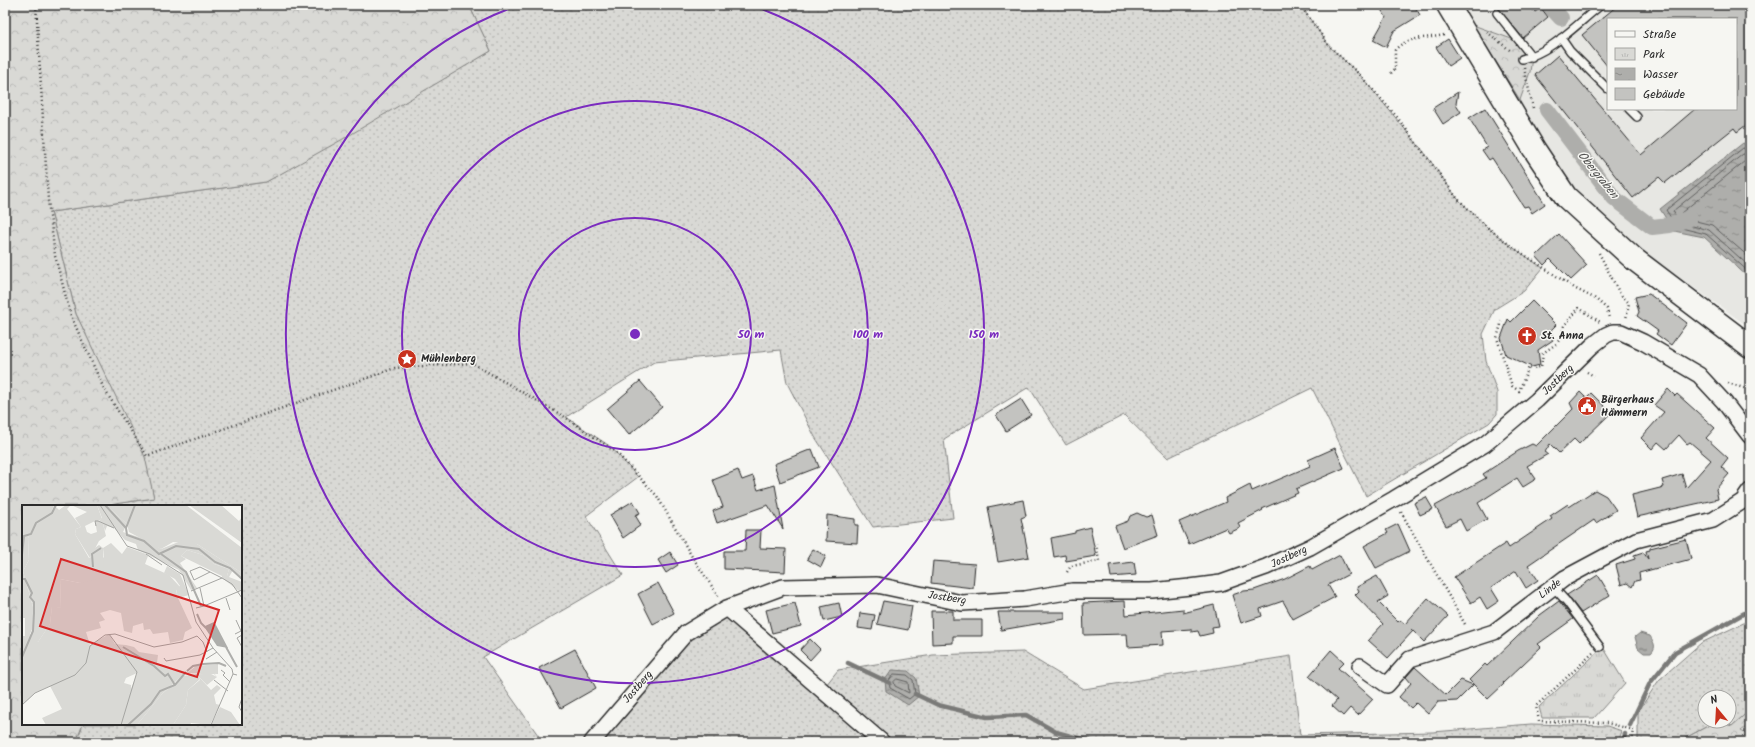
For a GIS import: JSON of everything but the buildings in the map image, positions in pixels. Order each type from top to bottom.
[{"type":"main road","points":[[1448,5],[1534,149],[1566,197],[1634,259],[1750,346]]},
{"type":"street","points":[[1609,333],[1621,332],[1643,342],[1699,375],[1724,402],[1750,436]]},
{"type":"street","name":"Jostberg","points":[[592,742],[686,633],[727,608],[783,587],[877,585],[962,603],[1025,599],[1072,591],[1152,591],[1221,583],[1266,567],[1310,547],[1394,499],[1485,444],[1537,400],[1609,333]]},
{"type":"street","name":"Linde","points":[[1360,666],[1387,685],[1410,659],[1494,632],[1565,578],[1636,540],[1713,520],[1743,501],[1750,491]]},
{"type":"street","points":[[727,608],[882,742]]},
{"type":"lane","points":[[1522,59],[1532,57],[1561,38],[1593,8],[1601,5]]},
{"type":"lane","points":[[1497,13],[1532,57]]},
{"type":"lane","points":[[1561,38],[1570,51],[1607,87]]},
{"type":"lane","points":[[1630,110],[1637,117]]},
{"type":"lane","points":[[1552,587],[1566,601],[1600,647]]},
{"type":"path","points":[[36,5],[48,200],[55,256],[71,316],[104,389],[147,456],[395,368],[472,363],[565,417],[616,452],[657,496],[691,555],[727,608]]},
{"type":"path","points":[[1300,5],[1330,47],[1360,75],[1397,117],[1457,198],[1487,227],[1511,246],[1576,289],[1596,299],[1607,309],[1609,333]]},
{"type":"path","points":[[1485,31],[1522,59],[1534,116]]},
{"type":"path","points":[[1391,73],[1395,69],[1395,50],[1401,43],[1414,39],[1450,33]]},
{"type":"path","points":[[1597,250],[1620,294],[1629,303],[1629,313]]},
{"type":"path","points":[[1502,321],[1497,338],[1512,386],[1519,391],[1529,367],[1542,367],[1543,353],[1556,344],[1561,338],[1564,326],[1579,308],[1600,321],[1609,333]]},
{"type":"path","points":[[1394,499],[1464,619]]},
{"type":"path","points":[[1067,572],[1071,566],[1099,561],[1096,543]]},
{"type":"path","points":[[1600,647],[1536,706],[1539,721],[1607,723],[1634,730],[1632,742]]},
{"type":"shaded area","points":[[1463,5],[1750,5],[1750,328],[1626,239],[1576,191],[1519,103]]},
{"type":"green space","points":[[5,5],[469,5],[491,51],[343,139],[266,182],[51,212],[76,314],[145,457],[154,498],[108,505],[22,505],[22,725],[83,725],[76,742],[5,742]]},
{"type":"green space","points":[[469,5],[1300,5],[1330,47],[1360,75],[1424,152],[1457,198],[1487,227],[1543,268],[1524,291],[1495,309],[1483,334],[1486,361],[1497,392],[1497,414],[1489,423],[1366,496],[1312,388],[1168,458],[1124,415],[1066,445],[1029,387],[944,439],[953,518],[873,527],[815,437],[787,383],[781,350],[654,362],[566,417],[611,447],[638,477],[586,516],[623,575],[483,657],[543,742],[76,742],[83,725],[242,725],[242,505],[108,505],[154,498],[144,458],[76,314],[51,212],[266,182],[491,51]]},
{"type":"green space","points":[[1300,5],[1317,5],[1305,13]]},
{"type":"green space","points":[[1473,25],[1517,41],[1532,57],[1530,72],[1520,100]]},
{"type":"green space","points":[[727,608],[822,690],[838,670],[933,655],[1023,652],[1084,689],[1291,656],[1300,735],[1433,732],[1531,724],[1607,726],[1622,731],[1618,742],[592,742],[686,633]]},
{"type":"green space","points":[[1750,620],[1750,710],[1737,722],[1737,689],[1697,689],[1697,729],[1702,729],[1678,742],[1638,742],[1638,712],[1659,680],[1701,643]]},
{"type":"green space","points":[[1603,647],[1625,683],[1594,718],[1542,718],[1539,707]]},
{"type":"green space","points":[[1750,710],[1750,724],[1741,731],[1750,736],[1750,742],[1678,742],[1702,729],[1737,729],[1737,722]]},
{"type":"water","points":[[1743,143],[1750,146],[1750,279],[1704,237],[1674,231],[1660,209]]},
{"type":"water","points":[[1640,633],[1650,636],[1653,641],[1654,647],[1651,653],[1644,653],[1638,648],[1635,637]]},
{"type":"water","points":[[892,670],[908,671],[916,678],[919,696],[908,705],[886,691],[885,680]]},
{"type":"waterway","name":"Obergraben","points":[[1549,5],[1561,18]]},
{"type":"waterway","name":"Obergraben","points":[[1547,110],[1614,198],[1652,227],[1670,225],[1690,218]]},
{"type":"waterway","points":[[1630,725],[1650,683],[1675,652],[1750,610]]},
{"type":"waterway","points":[[848,663],[890,683]]},
{"type":"waterway","points":[[915,694],[938,705],[987,717],[1026,715],[1056,732],[1093,742]]},
{"type":"waterway","points":[[1623,742],[1625,734]]},
{"type":"place","name":"St. Anna","points":[[1527,336]]},
{"type":"place","name":"Mühlenberg","points":[[407,359]]},
{"type":"place","name":"Bürgerhaus Hämmern","points":[[1587,406]]}]
